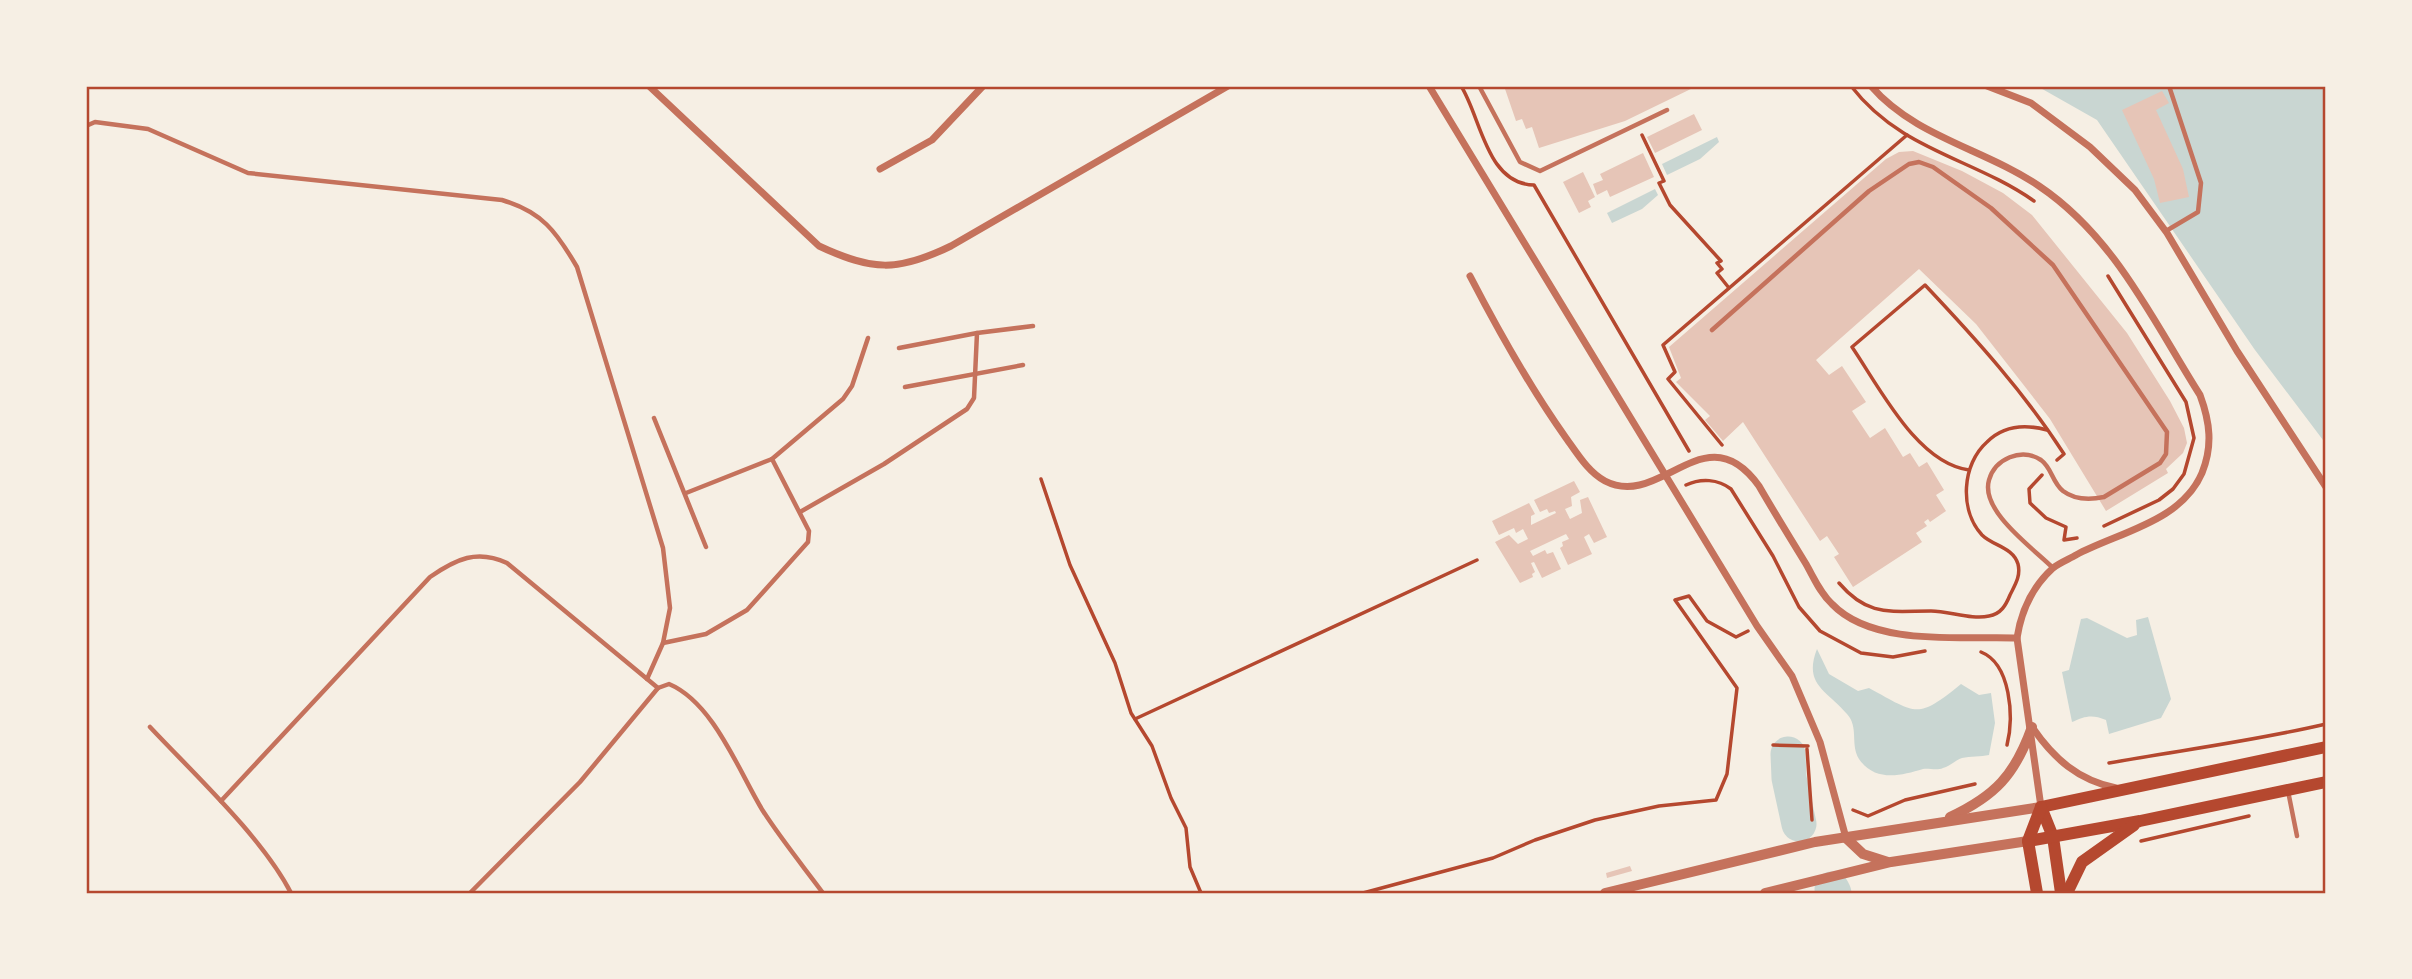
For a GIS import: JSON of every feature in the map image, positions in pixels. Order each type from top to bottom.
[{"type":"main road","points":[[2041,807],[2326,747]]},
{"type":"main road","points":[[2028,841],[2140,821],[2326,782]]},
{"type":"main road","points":[[2041,807],[2053,837],[2061,893]]},
{"type":"main road","points":[[2037,893],[2028,841],[2041,807]]},
{"type":"main road","points":[[2067,893],[2082,862],[2140,821]]},
{"type":"street","points":[[649,86],[819,246],[852,261],[887,267],[918,262],[951,246],[1228,86]]},
{"type":"street","points":[[880,169],[932,140],[983,86]]},
{"type":"street","points":[[1429,86],[1757,626],[1792,676],[1820,742],[1846,838],[1863,854],[1891,862]]},
{"type":"street","points":[[1605,893],[1815,842],[2041,807],[2032,727],[2017,638],[2020,618],[2028,601],[2053,568],[2167,514],[2184,500],[2198,482],[2208,450],[2208,416],[2200,395],[2120,266],[2083,220],[2037,184],[1920,125],[1895,109],[1871,86]]},
{"type":"street","points":[[1987,86],[2031,103],[2090,147],[2136,190],[2166,232],[2236,351],[2326,487]]},
{"type":"street","points":[[1470,276],[1505,344],[1538,397],[1590,470],[1606,482],[1625,487],[1644,485],[1695,461],[1718,457],[1734,461],[1748,472],[1817,586],[1832,605],[1852,620],[1875,630],[1899,634],[2017,638]]},
{"type":"street","points":[[2032,727],[2051,753],[2075,774],[2098,784],[2121,789]]},
{"type":"street","points":[[1944,820],[1979,802],[2001,784],[2014,768],[2032,727]]},
{"type":"street","points":[[1765,893],[1891,862],[2028,841]]},
{"type":"lane","points":[[1479,86],[1520,162],[1529,169],[1550,168],[1667,110]]},
{"type":"lane","points":[[2166,232],[2197,212],[2201,183],[2169,86]]},
{"type":"lane","points":[[86,126],[95,122],[148,129],[248,173],[502,200],[527,207],[547,223],[577,267],[663,548],[670,608],[663,643],[648,679]]},
{"type":"lane","points":[[1712,330],[1869,191],[1909,164],[1919,162],[1933,167],[1991,208],[2053,265],[2167,432],[2166,454],[2160,463],[2104,497],[2085,499],[2073,496],[2054,481],[2049,468],[2030,456],[2008,457],[1992,472],[1988,494],[1997,514],[2053,568]]},
{"type":"lane","points":[[899,348],[977,333],[1033,326]]},
{"type":"lane","points":[[800,512],[884,464],[967,409],[974,398],[977,333]]},
{"type":"lane","points":[[686,494],[772,459],[843,400],[852,386],[868,338]]},
{"type":"lane","points":[[905,387],[1023,365]]},
{"type":"lane","points":[[654,418],[706,547]]},
{"type":"lane","points":[[663,643],[706,634],[747,610],[807,542],[809,531],[772,459]]},
{"type":"lane","points":[[221,801],[430,577],[456,559],[491,555],[507,563],[658,688]]},
{"type":"lane","points":[[470,893],[580,782],[658,688],[668,684],[687,695],[715,728],[737,760],[763,811],[823,893]]},
{"type":"lane","points":[[150,727],[221,801],[277,869],[291,893]]},
{"type":"lane","points":[[2288,790],[2297,836]]},
{"type":"path","points":[[1461,86],[1480,132],[1503,172],[1517,183],[1534,185],[1706,480]]},
{"type":"path","points":[[1851,86],[1885,121],[1907,135],[2040,205]]},
{"type":"path","points":[[1637,125],[1664,181],[1659,183],[1670,205],[1721,261],[1717,263],[1722,269],[1717,273],[1730,288]]},
{"type":"path","points":[[1723,446],[1668,379],[1675,372],[1664,345],[1907,135]]},
{"type":"path","points":[[2102,527],[2159,500],[2173,489],[2191,457],[2194,438],[2186,402],[2107,275]]},
{"type":"path","points":[[1969,470],[1957,468],[1916,441],[1852,347],[1925,285],[2005,373],[2049,430],[2063,454],[2029,489],[2028,499],[2046,518],[2066,527],[2064,540],[2082,537]]},
{"type":"path","points":[[1839,583],[1858,601],[1882,611],[1942,611],[1984,617],[2002,609],[2019,577],[2018,565],[2012,554],[1991,542],[1976,527],[1967,489],[1969,470],[1978,452],[1997,434],[2023,426],[2049,430]]},
{"type":"path","points":[[1041,479],[1070,565],[1115,663],[1135,719],[1152,746],[1171,798],[1186,828],[1190,867],[1201,893]]},
{"type":"path","points":[[1675,491],[1688,483],[1706,480],[1724,484],[1731,489],[1773,556],[1799,607],[1819,631],[1846,648],[1877,656],[1908,655],[1931,649]]},
{"type":"path","points":[[1135,719],[1478,559]]},
{"type":"path","points":[[1363,893],[1493,858],[1535,840],[1595,820],[1659,806],[1716,800],[1727,774],[1737,688],[1675,600],[1689,596],[1707,621],[1736,637]]},
{"type":"path","points":[[1977,651],[1993,658],[2003,673],[2010,729],[2003,755]]},
{"type":"path","points":[[2109,763],[2217,744],[2245,743],[2326,724]]},
{"type":"path","points":[[1773,745],[1807,747],[1820,742]]},
{"type":"path","points":[[1807,747],[1812,820]]},
{"type":"path","points":[[1839,811],[1849,807],[1858,814],[1868,816],[1905,800],[1980,782]]},
{"type":"path","points":[[2136,842],[2256,814]]},
{"type":"shaded area","points":[[2037,86],[2326,86],[2326,444],[2255,350],[2097,120]]},
{"type":"shaded area","points":[[1717,137],[1719,142],[1700,159],[1667,175],[1662,164]]},
{"type":"shaded area","points":[[1655,189],[1658,195],[1642,209],[1612,223],[1607,213]]},
{"type":"shaded area","points":[[2148,617],[2171,699],[2161,718],[2109,734],[2106,720],[2101,718],[2089,716],[2072,722],[2062,672],[2069,670],[2081,619],[2087,618],[2127,638],[2137,635],[2136,620]]},
{"type":"shaded area","points":[[1817,649],[1829,674],[1858,691],[1869,688],[1908,708],[1925,708],[1961,684],[1979,695],[1991,693],[1995,723],[1989,755],[1962,758],[1946,767],[1906,774],[1888,775],[1873,771],[1865,766],[1856,753],[1851,719],[1815,679],[1813,661]]},
{"type":"building","points":[[1504,86],[1697,86],[1625,121],[1539,148],[1532,127],[1526,129],[1522,119],[1516,121]]},
{"type":"building","points":[[2162,91],[2169,103],[2156,110],[2183,169],[2189,197],[2160,203],[2154,179],[2122,110]]},
{"type":"building","points":[[1694,114],[1702,130],[1655,153],[1647,137]]},
{"type":"building","points":[[1913,151],[1962,171],[2003,193],[2032,215],[2127,333],[2170,401],[2184,428],[2187,443],[2183,453],[2166,469],[2168,473],[2106,511],[2050,419],[1976,324],[1919,269],[1816,360],[1829,375],[1842,366],[1866,402],[1852,411],[1870,438],[1885,428],[1903,457],[1910,453],[1919,467],[1927,462],[1944,490],[1936,495],[1946,511],[1930,522],[1928,519],[1924,522],[1927,526],[1916,533],[1922,542],[1853,587],[1834,557],[1839,554],[1827,536],[1820,541],[1743,422],[1723,441],[1705,420],[1710,416],[1676,382],[1681,378],[1669,347],[1886,159],[1899,152]]},
{"type":"building","points":[[1643,153],[1654,177],[1610,197],[1607,190],[1597,195],[1593,184],[1603,180],[1600,174]]},
{"type":"building","points":[[1583,172],[1595,197],[1588,201],[1591,207],[1579,213],[1563,182]]},
{"type":"building","points":[[1574,481],[1580,492],[1571,497],[1572,506],[1565,509],[1570,519],[1582,513],[1580,500],[1588,497],[1607,537],[1594,543],[1589,534],[1584,537],[1592,554],[1568,565],[1560,548],[1563,546],[1562,542],[1569,539],[1566,534],[1530,551],[1533,556],[1545,550],[1547,554],[1553,552],[1561,569],[1542,578],[1534,562],[1531,563],[1535,572],[1533,577],[1520,583],[1495,542],[1509,535],[1518,544],[1528,539],[1523,529],[1516,533],[1514,528],[1499,535],[1492,521],[1529,503],[1535,514],[1531,516],[1531,525],[1556,513],[1549,513],[1547,509],[1540,512],[1534,500]]},
{"type":"building","points":[[1630,866],[1632,871],[1607,878],[1606,873]]},
{"type":"waterway","points":[[1788,754],[1789,778],[1799,824]]},
{"type":"waterway","points":[[1832,889],[1834,893]]}]
